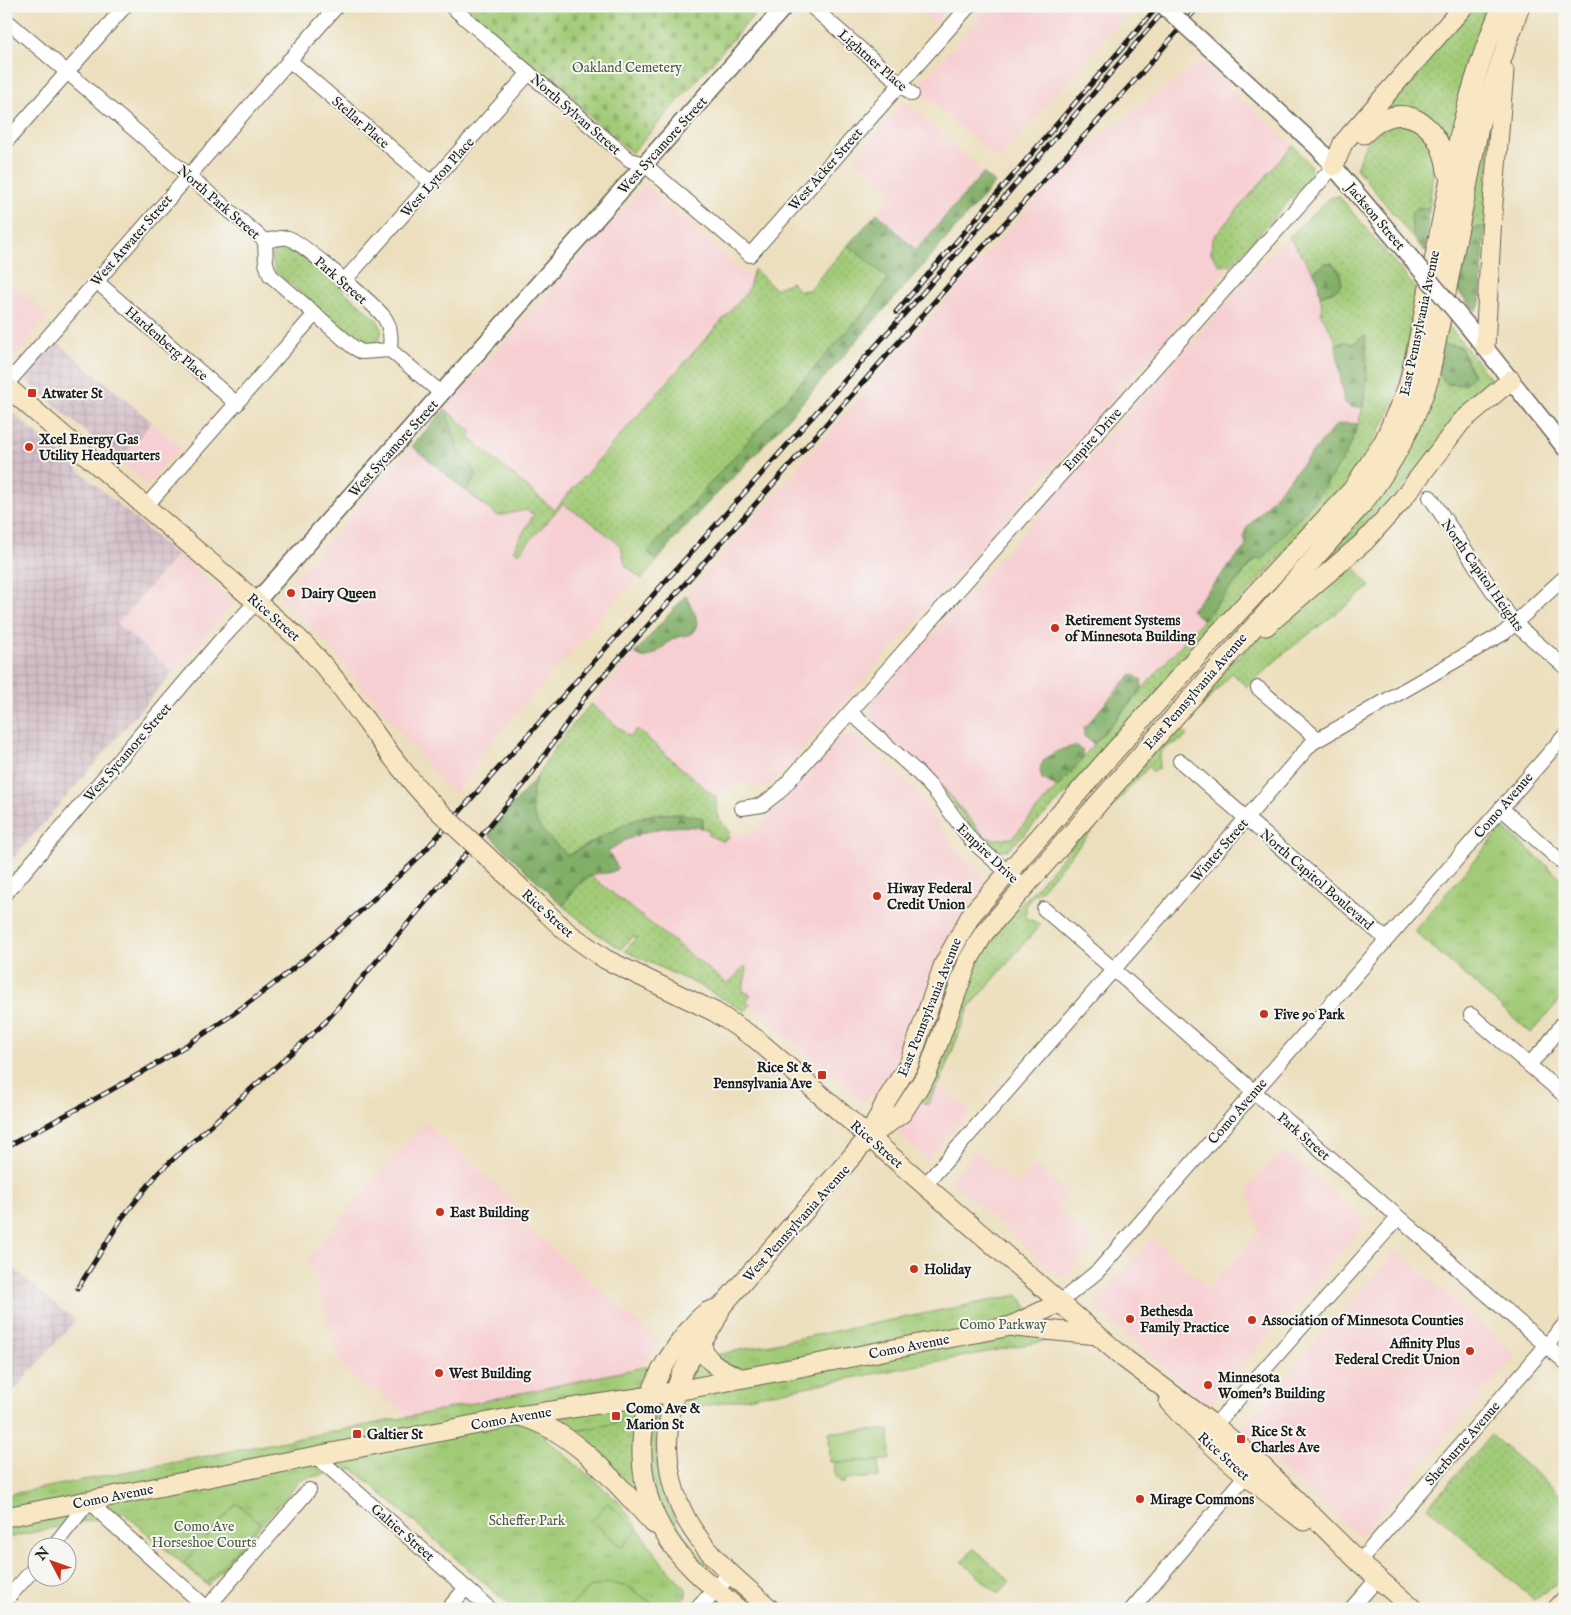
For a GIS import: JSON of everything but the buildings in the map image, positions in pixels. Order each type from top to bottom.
[{"type":"main road","points":[[1334,166],[1342,143],[1464,6]]},
{"type":"main road","name":"East Pennsylvania Avenue","points":[[869,1138],[886,1101],[909,1064],[952,945],[971,915],[1203,650],[1347,495],[1375,458],[1393,423],[1408,386],[1446,190],[1472,88],[1502,6]]},
{"type":"main road","name":"East Pennsylvania Avenue","points":[[869,1138],[902,1113],[918,1090],[934,1059],[968,961],[984,933],[1215,668],[1364,502],[1388,469],[1407,434],[1423,397],[1433,359],[1460,214],[1480,122],[1520,6]]},
{"type":"main road","points":[[1485,347],[1492,215],[1506,42]]},
{"type":"main road","points":[[1334,166],[1378,120],[1401,114],[1424,125],[1443,149],[1447,171],[1446,190]]},
{"type":"main road","points":[[1215,668],[1365,541],[1401,501],[1461,422],[1511,380]]},
{"type":"main road","name":"Rice Street","points":[[6,385],[257,601],[319,659],[340,684],[401,770],[438,810],[567,932],[606,960],[731,1022],[785,1063],[1413,1609]]},
{"type":"main road","name":"West Pennsylvania Avenue","points":[[770,1609],[730,1574],[695,1533],[680,1505],[668,1461],[669,1410],[686,1364],[717,1321],[721,1307],[869,1138]]},
{"type":"main road","name":"Como Avenue","points":[[6,1517],[519,1416],[651,1396],[1012,1326],[1059,1303]]},
{"type":"main road","name":"West Pennsylvania Avenue","points":[[667,1538],[650,1502],[642,1469],[642,1436],[651,1396],[662,1370],[678,1345],[706,1313],[721,1307]]},
{"type":"main road","points":[[1012,1326],[1097,1335]]},
{"type":"main road","points":[[703,1338],[702,1348],[707,1358],[721,1369],[740,1378]]},
{"type":"main road","points":[[519,1416],[540,1422],[565,1438],[621,1486],[695,1571],[738,1609]]},
{"type":"main road","points":[[1557,1609],[1565,1600]]},
{"type":"street","points":[[6,142],[126,6]]},
{"type":"street","name":"West Atwater Street","points":[[6,385],[336,6]]},
{"type":"street","name":"North Sylvan Street","points":[[451,6],[630,160],[644,164],[750,255]]},
{"type":"street","name":"West Sycamore Street","points":[[6,893],[219,642],[785,6]]},
{"type":"street","name":"Lightner Place","points":[[811,6],[912,94]]},
{"type":"street","name":"West Acker Street","points":[[750,255],[969,6]]},
{"type":"street","name":"Jackson Street","points":[[1164,6],[1318,148],[1485,347],[1565,448]]},
{"type":"street","name":"North Park Street","points":[[6,20],[264,241],[266,263],[270,275],[352,347],[362,352],[390,350]]},
{"type":"street","name":"Stellar Place","points":[[289,60],[432,183]]},
{"type":"street","name":"West Lyton Place","points":[[344,282],[530,73]]},
{"type":"street","name":"Empire Drive","points":[[742,808],[762,805],[779,792],[1334,166]]},
{"type":"street","name":"Park Street","points":[[264,241],[288,238],[298,243],[384,316],[391,333],[390,350]]},
{"type":"street","name":"Hardenberg Place","points":[[96,281],[237,404]]},
{"type":"street","points":[[146,505],[316,314]]},
{"type":"street","points":[[390,350],[441,393]]},
{"type":"street","name":"North Capitol Heights","points":[[1430,497],[1514,623],[1565,667]]},
{"type":"street","name":"Winter Street","points":[[925,1185],[1318,739],[1504,633],[1565,577]]},
{"type":"street","points":[[1258,688],[1318,739]]},
{"type":"street","name":"Empire Drive","points":[[850,712],[918,773],[935,791],[971,840],[1023,886]]},
{"type":"street","name":"Como Avenue","points":[[1059,1303],[1098,1271],[1565,734]]},
{"type":"street","name":"North Capitol Boulevard","points":[[1180,761],[1386,939]]},
{"type":"street","points":[[1501,808],[1565,865]]},
{"type":"street","name":"Park Street","points":[[1044,909],[1565,1362]]},
{"type":"street","points":[[1471,1016],[1565,1096]]},
{"type":"street","points":[[1529,1064],[1545,1048],[1565,1020]]},
{"type":"street","points":[[1209,1432],[1398,1218]]},
{"type":"street","name":"Sherburne Avenue","points":[[1359,1562],[1565,1324]]},
{"type":"street","name":"Galtier Street","points":[[316,1456],[490,1609]]},
{"type":"street","points":[[1132,1609],[1252,1469]]},
{"type":"street","points":[[60,1538],[90,1500],[104,1516],[207,1608],[309,1490]]},
{"type":"street","points":[[698,1609],[730,1574]]},
{"type":"street","points":[[6,1600],[28,1575]]},
{"type":"street","points":[[1351,1609],[1378,1578]]},
{"type":"street","points":[[448,1609],[466,1588]]},
{"type":"shaded area","points":[[916,6],[949,6],[934,23]]},
{"type":"shaded area","points":[[990,6],[1131,6],[999,160],[916,88]]},
{"type":"shaded area","points":[[1201,62],[1293,145],[1217,232],[1224,267],[1231,265],[773,782],[762,788],[739,782],[722,791],[716,798],[638,729],[630,737],[591,704],[635,653],[640,657],[676,637],[695,612],[686,595],[1006,232],[1083,149]]},
{"type":"shaded area","points":[[905,101],[983,173],[915,250],[877,213],[894,195],[854,158]]},
{"type":"shaded area","points":[[645,185],[751,278],[748,291],[554,510],[468,436],[472,432],[445,409]]},
{"type":"shaded area","points":[[1289,237],[1317,277],[1326,322],[1334,336],[1336,356],[1350,407],[1362,407],[1358,424],[1346,423],[1244,535],[1246,546],[1191,610],[1203,620],[1142,688],[1139,676],[1133,674],[1129,676],[1084,728],[1084,736],[1094,744],[1083,758],[1083,754],[1072,747],[1063,748],[1044,759],[1045,782],[1058,787],[1012,838],[993,839],[985,837],[935,779],[874,724],[870,715],[871,703],[1270,254]]},
{"type":"shaded area","points":[[6,280],[48,316],[7,364],[6,364]]},
{"type":"shaded area","points":[[56,341],[152,422],[119,461],[26,380],[26,376]]},
{"type":"shaded area","points":[[8,409],[177,555],[117,624],[173,672],[6,867],[6,411]]},
{"type":"shaded area","points":[[152,422],[181,447],[147,485],[119,461]]},
{"type":"shaded area","points":[[412,446],[498,516],[525,510],[531,511],[534,514],[513,550],[517,554],[563,504],[594,524],[621,546],[625,565],[637,576],[472,764],[476,768],[454,794],[437,777],[370,695],[366,693],[330,646],[279,597]]},
{"type":"shaded area","points":[[177,555],[230,599],[231,606],[173,672],[117,624]]},
{"type":"shaded area","points":[[845,735],[855,736],[916,790],[958,852],[980,873],[984,881],[982,889],[953,927],[943,946],[918,1013],[913,1009],[904,1041],[892,1068],[873,1095],[862,1101],[746,1001],[742,991],[747,971],[745,966],[728,985],[591,876],[595,874],[609,874],[614,859],[608,851],[634,836],[652,829],[690,827],[730,835],[729,832],[739,836],[757,830],[840,738]]},
{"type":"shaded area","points":[[939,1084],[970,1111],[927,1160],[899,1133],[920,1100],[927,1104]]},
{"type":"shaded area","points":[[424,1122],[510,1197],[527,1227],[661,1343],[639,1368],[408,1417],[376,1388],[365,1389],[342,1367],[308,1257]]},
{"type":"shaded area","points":[[976,1150],[1016,1185],[1034,1164],[1068,1193],[1056,1207],[1095,1242],[1067,1275],[1059,1276],[950,1180]]},
{"type":"shaded area","points":[[1282,1150],[1366,1222],[1208,1405],[1097,1308],[1097,1302],[1152,1238],[1210,1288],[1259,1231],[1248,1192],[1251,1184]]},
{"type":"shaded area","points":[[1396,1250],[1516,1355],[1360,1537],[1238,1431]]},
{"type":"shaded area","points":[[6,1262],[75,1321],[6,1400]]},
{"type":"green space","name":"Oakland Cemetery","points":[[462,6],[762,6],[632,153]]},
{"type":"green space","points":[[1471,6],[1493,6],[1448,143],[1442,136],[1377,117]]},
{"type":"green space","points":[[1493,98],[1485,227],[1464,269],[1458,291],[1453,284]]},
{"type":"green space","points":[[1390,123],[1416,125],[1435,152],[1429,208],[1417,208],[1411,219],[1413,238],[1356,168],[1366,143]]},
{"type":"green space","points":[[1293,145],[1311,166],[1310,171],[1313,174],[1231,265],[1220,266],[1211,253],[1212,239]]},
{"type":"green space","points":[[983,173],[995,183],[758,452],[698,513],[657,561],[648,552],[867,309],[888,279],[848,245],[877,213],[916,250]]},
{"type":"green space","points":[[1339,196],[1418,291],[1402,376],[1388,416],[1354,475],[1072,788],[1008,850],[996,851],[973,831],[941,785],[985,837],[993,839],[1012,838],[1258,557],[1262,560],[1315,498],[1344,455],[1355,432],[1363,406],[1367,378],[1365,336],[1353,344],[1342,342],[1336,346],[1334,336],[1320,313],[1323,311],[1320,296],[1332,292],[1342,276],[1339,270],[1331,263],[1326,263],[1313,272],[1289,237],[1330,198]]},
{"type":"green space","points":[[1417,208],[1429,208],[1425,251],[1413,238],[1411,212]]},
{"type":"green space","points":[[1485,227],[1480,306],[1475,311],[1458,291],[1471,235],[1476,228]]},
{"type":"green space","points":[[286,245],[294,248],[375,318],[380,325],[381,334],[375,344],[360,343],[276,272],[271,257],[279,247]]},
{"type":"green space","points":[[848,245],[888,279],[867,309],[649,552],[657,561],[642,579],[625,565],[621,546],[594,524],[563,504],[518,554],[513,550],[534,514],[525,510],[498,516],[466,491],[476,478],[471,465],[460,453],[448,417],[450,413],[472,432],[468,437],[554,510],[748,291],[754,269],[775,289],[791,282],[799,291],[809,290]]},
{"type":"green space","points":[[1326,263],[1331,263],[1339,270],[1342,284],[1338,289],[1320,296],[1317,277],[1313,272]]},
{"type":"green space","points":[[1446,323],[1494,383],[1364,532],[1296,590],[1437,370],[1447,384],[1465,385],[1471,370],[1464,354],[1455,345],[1442,345]]},
{"type":"green space","points":[[1365,335],[1367,378],[1362,407],[1350,407],[1344,402],[1336,346],[1342,342],[1353,344]]},
{"type":"green space","points":[[1442,345],[1460,346],[1473,376],[1465,385],[1447,384],[1437,370]]},
{"type":"green space","points":[[445,409],[450,413],[448,417],[460,453],[476,472],[476,478],[466,491],[412,446]]},
{"type":"green space","points":[[1346,423],[1358,424],[1351,444],[1330,479],[1262,560],[1257,557],[1203,620],[1191,610],[1246,546],[1244,535],[1246,529],[1336,425]]},
{"type":"green space","points":[[1351,563],[1370,587],[1282,655],[1247,687],[1232,673],[1182,729],[1188,735],[1164,749],[1159,760],[1159,769],[1153,772],[1148,767],[1039,892],[1029,899],[1026,918],[1041,924],[969,1008],[940,1082],[927,1105],[920,1100],[980,952],[1233,661]]},
{"type":"green space","points":[[686,595],[697,623],[693,633],[673,639],[650,656],[640,656],[635,653]]},
{"type":"green space","points":[[1133,674],[1141,680],[1142,688],[1094,744],[1084,736],[1084,728]]},
{"type":"green space","points":[[591,704],[630,737],[637,729],[716,798],[717,815],[729,832],[728,839],[722,841],[708,835],[709,830],[702,828],[703,818],[657,813],[637,818],[568,855],[546,836],[536,823],[533,812],[532,794],[534,783],[554,749]]},
{"type":"green space","points":[[1077,746],[1082,750],[1083,758],[1058,787],[1042,779],[1041,765],[1050,755],[1063,749]]},
{"type":"green space","points":[[536,778],[532,803],[533,813],[543,830],[568,855],[617,828],[647,817],[663,814],[682,814],[703,818],[702,828],[677,827],[653,830],[619,844],[608,851],[618,868],[610,872],[590,876],[580,882],[563,906],[488,834]]},
{"type":"green space","points":[[1503,827],[1565,882],[1565,994],[1531,1033],[1414,931]]},
{"type":"green space","points":[[591,876],[727,984],[745,966],[747,971],[742,991],[751,995],[746,1001],[750,1005],[745,1011],[700,986],[625,951],[636,938],[633,936],[621,949],[596,933],[563,906],[575,887]]},
{"type":"green space","points":[[1018,1295],[1055,1339],[544,1437],[619,1502],[663,1564],[686,1589],[686,1596],[675,1609],[514,1609],[353,1469],[296,1480],[298,1483],[208,1586],[124,1513],[6,1538],[6,1495],[408,1417],[639,1368],[725,1353]]},
{"type":"green space","points":[[655,1409],[658,1409],[656,1452],[664,1493],[682,1530],[708,1565],[707,1572],[692,1561],[659,1509],[648,1457]]},
{"type":"green space","points":[[638,1418],[641,1498],[567,1433]]},
{"type":"green space","points":[[889,1430],[890,1460],[830,1462],[829,1432]]},
{"type":"green space","points":[[1491,1435],[1565,1498],[1565,1575],[1557,1584],[1534,1600],[1428,1507]]},
{"type":"green space","points":[[879,1461],[879,1477],[846,1479],[845,1483],[840,1483],[840,1479],[835,1477],[834,1462]]},
{"type":"green space","points":[[237,1503],[260,1523],[207,1583],[184,1563]]},
{"type":"green space","points":[[607,1503],[637,1530],[622,1547],[592,1521]]},
{"type":"green space","points":[[973,1548],[1010,1581],[998,1594],[962,1562]]},
{"type":"green space","points":[[610,1583],[629,1587],[660,1609],[567,1609],[591,1587]]},
{"type":"railway","points":[[896,312],[1158,6]]},
{"type":"railway","points":[[6,1147],[130,1080],[219,1024],[270,987],[314,951],[420,856],[914,303],[1168,6]]},
{"type":"railway","points":[[78,1288],[122,1218],[159,1172],[320,1027],[334,1012],[525,783],[585,697],[973,258],[1146,68],[1199,6]]},
{"type":"place","name":"Atwater St","points":[[32,393]]},
{"type":"place","name":"Xcel Energy Gas Utility Headquarters","points":[[29,447]]},
{"type":"place","name":"Dairy Queen","points":[[291,593]]},
{"type":"place","name":"Retirement Systems of Minnesota Building","points":[[1055,628]]},
{"type":"place","name":"Hiway Federal Credit Union","points":[[877,896]]},
{"type":"place","name":"Five 90 Park","points":[[1264,1014]]},
{"type":"place","name":"Rice St & Pennsylvania Ave","points":[[822,1075]]},
{"type":"place","name":"East Building","points":[[440,1212]]},
{"type":"place","name":"Holiday","points":[[914,1269]]},
{"type":"place","name":"Bethesda Family Practice","points":[[1130,1319]]},
{"type":"place","name":"Association of Minnesota Counties","points":[[1252,1320]]},
{"type":"place","name":"Affinity Plus Federal Credit Union","points":[[1470,1351]]},
{"type":"place","name":"West Building","points":[[439,1373]]},
{"type":"place","name":"Minnesota Women's Building","points":[[1208,1385]]},
{"type":"place","name":"Como Ave & Marion St","points":[[616,1416]]},
{"type":"place","name":"Galtier St","points":[[357,1434]]},
{"type":"place","name":"Rice St & Charles Ave","points":[[1241,1439]]},
{"type":"place","name":"Mirage Commons","points":[[1140,1499]]},
{"type":"park label","name":"Como Parkway","points":[[1003,1324]]},
{"type":"park label","name":"Scheffer Park","points":[[527,1520]]},
{"type":"park label","name":"Como Ave Horseshoe Courts","points":[[204,1534]]}]
